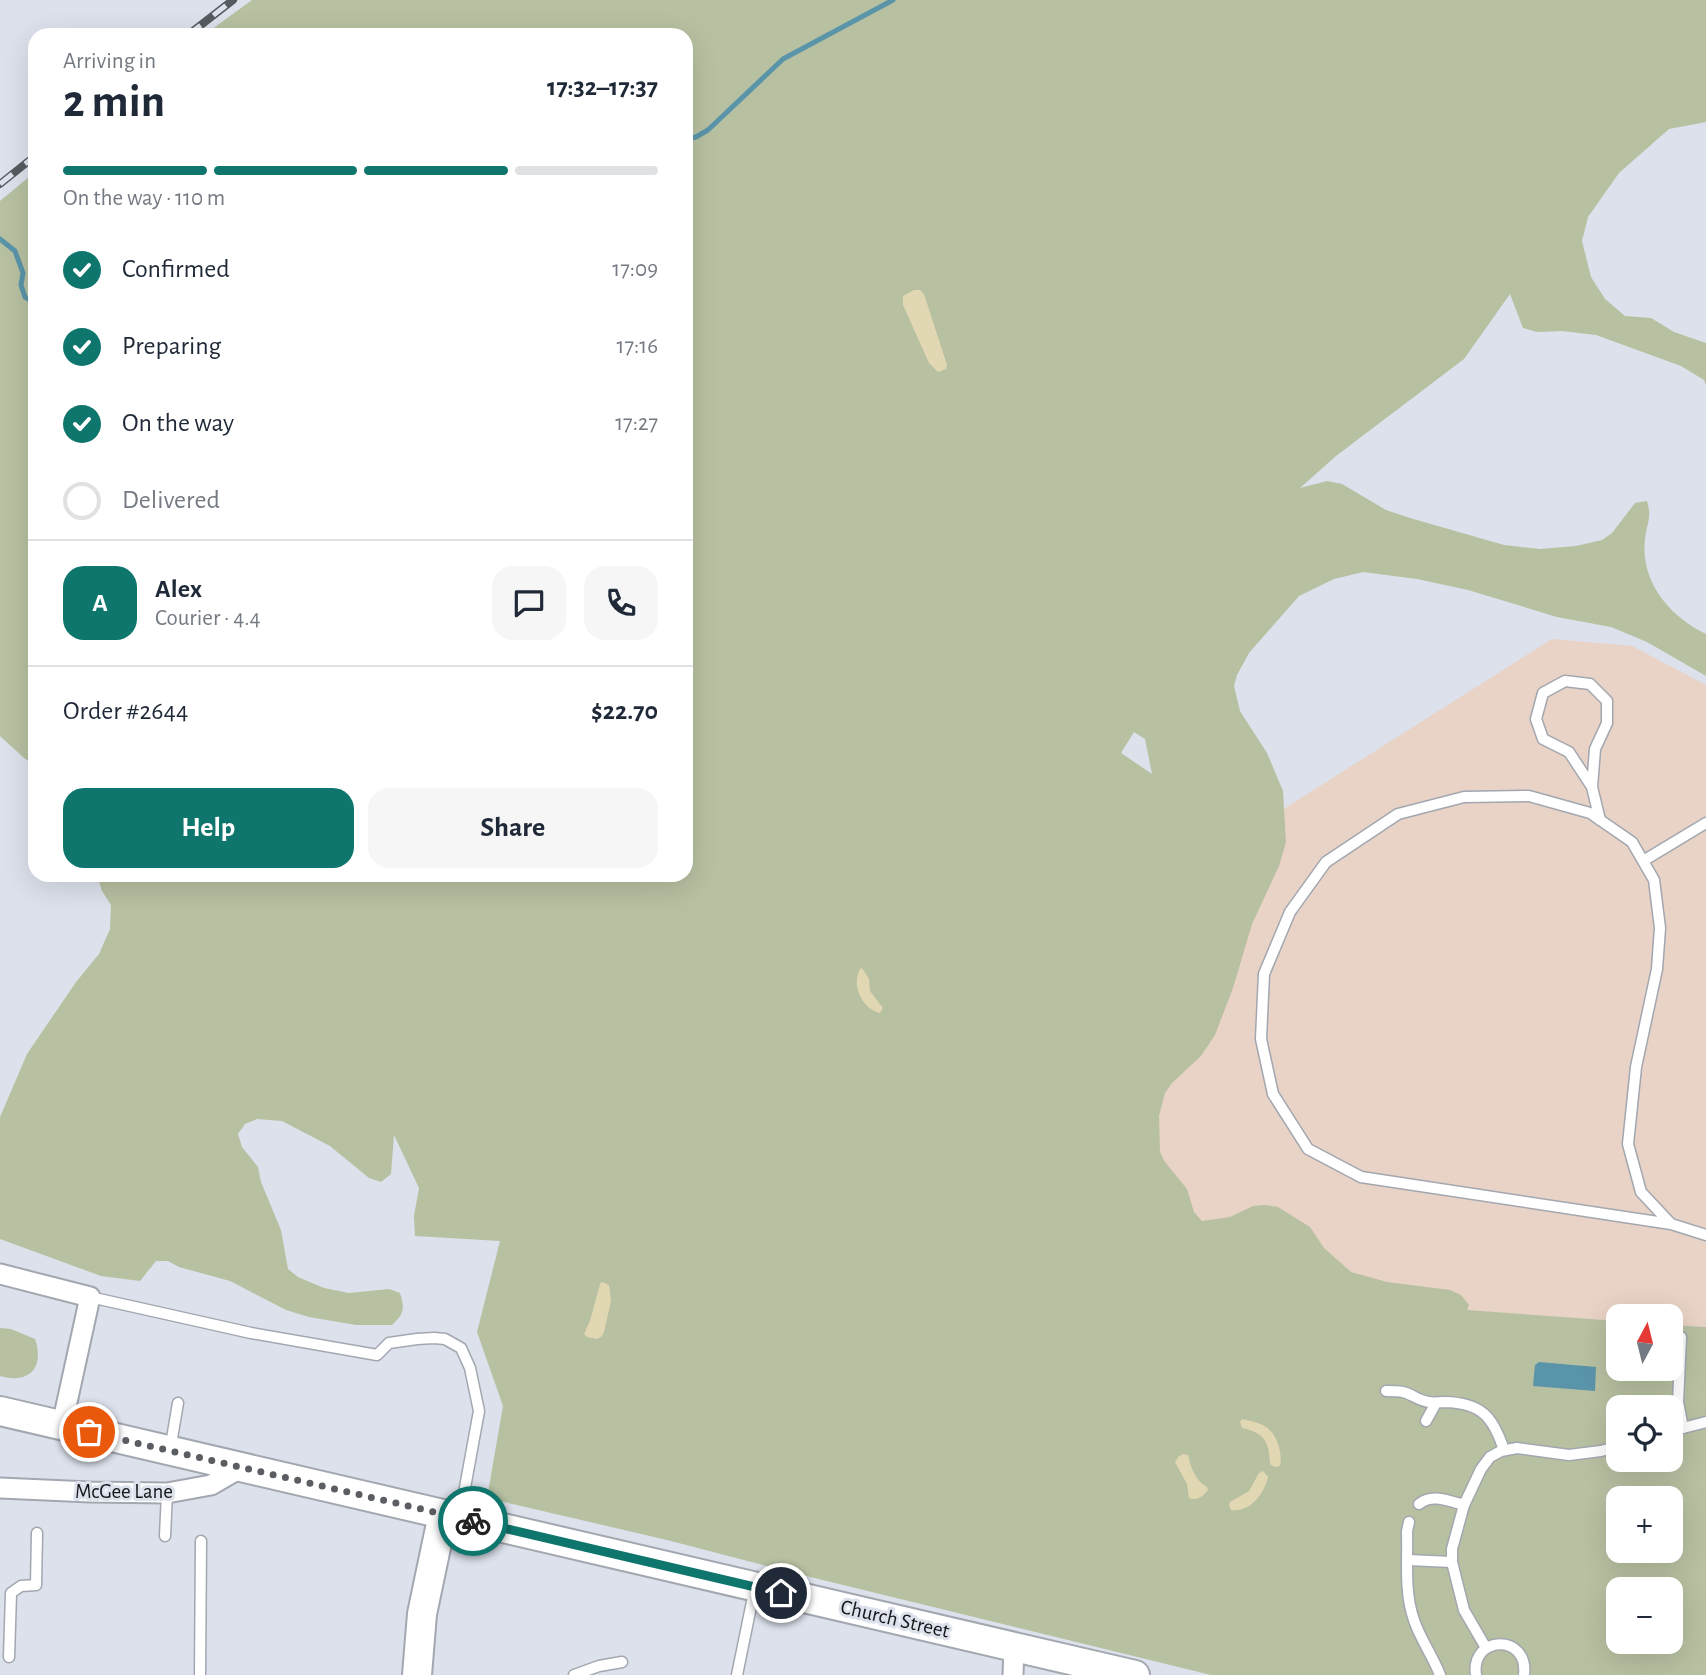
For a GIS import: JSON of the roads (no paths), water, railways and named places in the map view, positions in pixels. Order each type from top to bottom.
[{"type":"main road","name":"Church Street","points":[[0,1411],[1135,1675]]},
{"type":"main road","points":[[417,1675],[422,1614],[451,1516]]},
{"type":"street","points":[[0,1273],[90,1297],[62,1425]]},
{"type":"street","name":"McGee Lane","points":[[0,1488],[167,1493],[211,1485],[242,1467]]},
{"type":"street","points":[[1013,1675],[1014,1647]]},
{"type":"lane","points":[[1592,787],[1595,749],[1606,723],[1607,701],[1590,684],[1565,681],[1543,693],[1536,719],[1543,739],[1569,752],[1592,787],[1601,820]]},
{"type":"lane","points":[[1671,1224],[1641,1192],[1628,1144],[1636,1067],[1657,969],[1660,928],[1654,880],[1632,842],[1590,813],[1529,796],[1464,796],[1398,814],[1326,862],[1290,912],[1264,974],[1261,1039],[1273,1094],[1308,1149],[1361,1177],[1671,1224],[1706,1235]]},
{"type":"lane","points":[[1643,861],[1706,822]]},
{"type":"lane","points":[[90,1297],[251,1333],[377,1356],[389,1343],[417,1339],[445,1339],[461,1348],[470,1368],[479,1411],[451,1516]]},
{"type":"lane","points":[[1386,1391],[1403,1392],[1426,1402],[1462,1404],[1478,1409],[1490,1419],[1504,1450]]},
{"type":"lane","points":[[1426,1421],[1436,1403]]},
{"type":"lane","points":[[169,1450],[178,1404]]},
{"type":"lane","points":[[1683,1428],[1706,1422]]},
{"type":"lane","points":[[1486,1648],[1464,1610],[1452,1562],[1452,1549],[1465,1505],[1481,1469],[1490,1457],[1504,1450],[1531,1449],[1569,1455],[1606,1450]]},
{"type":"lane","points":[[165,1536],[167,1493]]},
{"type":"lane","points":[[1419,1504],[1425,1499],[1437,1498],[1465,1505]]},
{"type":"lane","points":[[1409,1522],[1408,1596],[1412,1617],[1440,1675]]},
{"type":"lane","points":[[9,1657],[11,1593],[21,1586],[36,1584],[37,1533]]},
{"type":"lane","points":[[200,1675],[201,1541]]},
{"type":"lane","points":[[1408,1560],[1452,1562]]},
{"type":"lane","points":[[737,1675],[755,1587]]},
{"type":"lane","points":[[1476,1675],[1476,1662],[1480,1654],[1494,1644],[1503,1644],[1518,1652],[1523,1659],[1524,1675]]},
{"type":"lane","points":[[574,1675],[622,1662]]},
{"type":"water","points":[[1539,1362],[1596,1367],[1595,1391],[1533,1386],[1535,1365]]},
{"type":"waterway","points":[[693,138],[708,130],[783,59],[893,0]]},
{"type":"waterway","points":[[0,239],[15,251],[23,273],[21,285],[28,299]]},
{"type":"railway","points":[[197,28],[233,0]]},
{"type":"railway","points":[[0,184],[28,162]]}]
